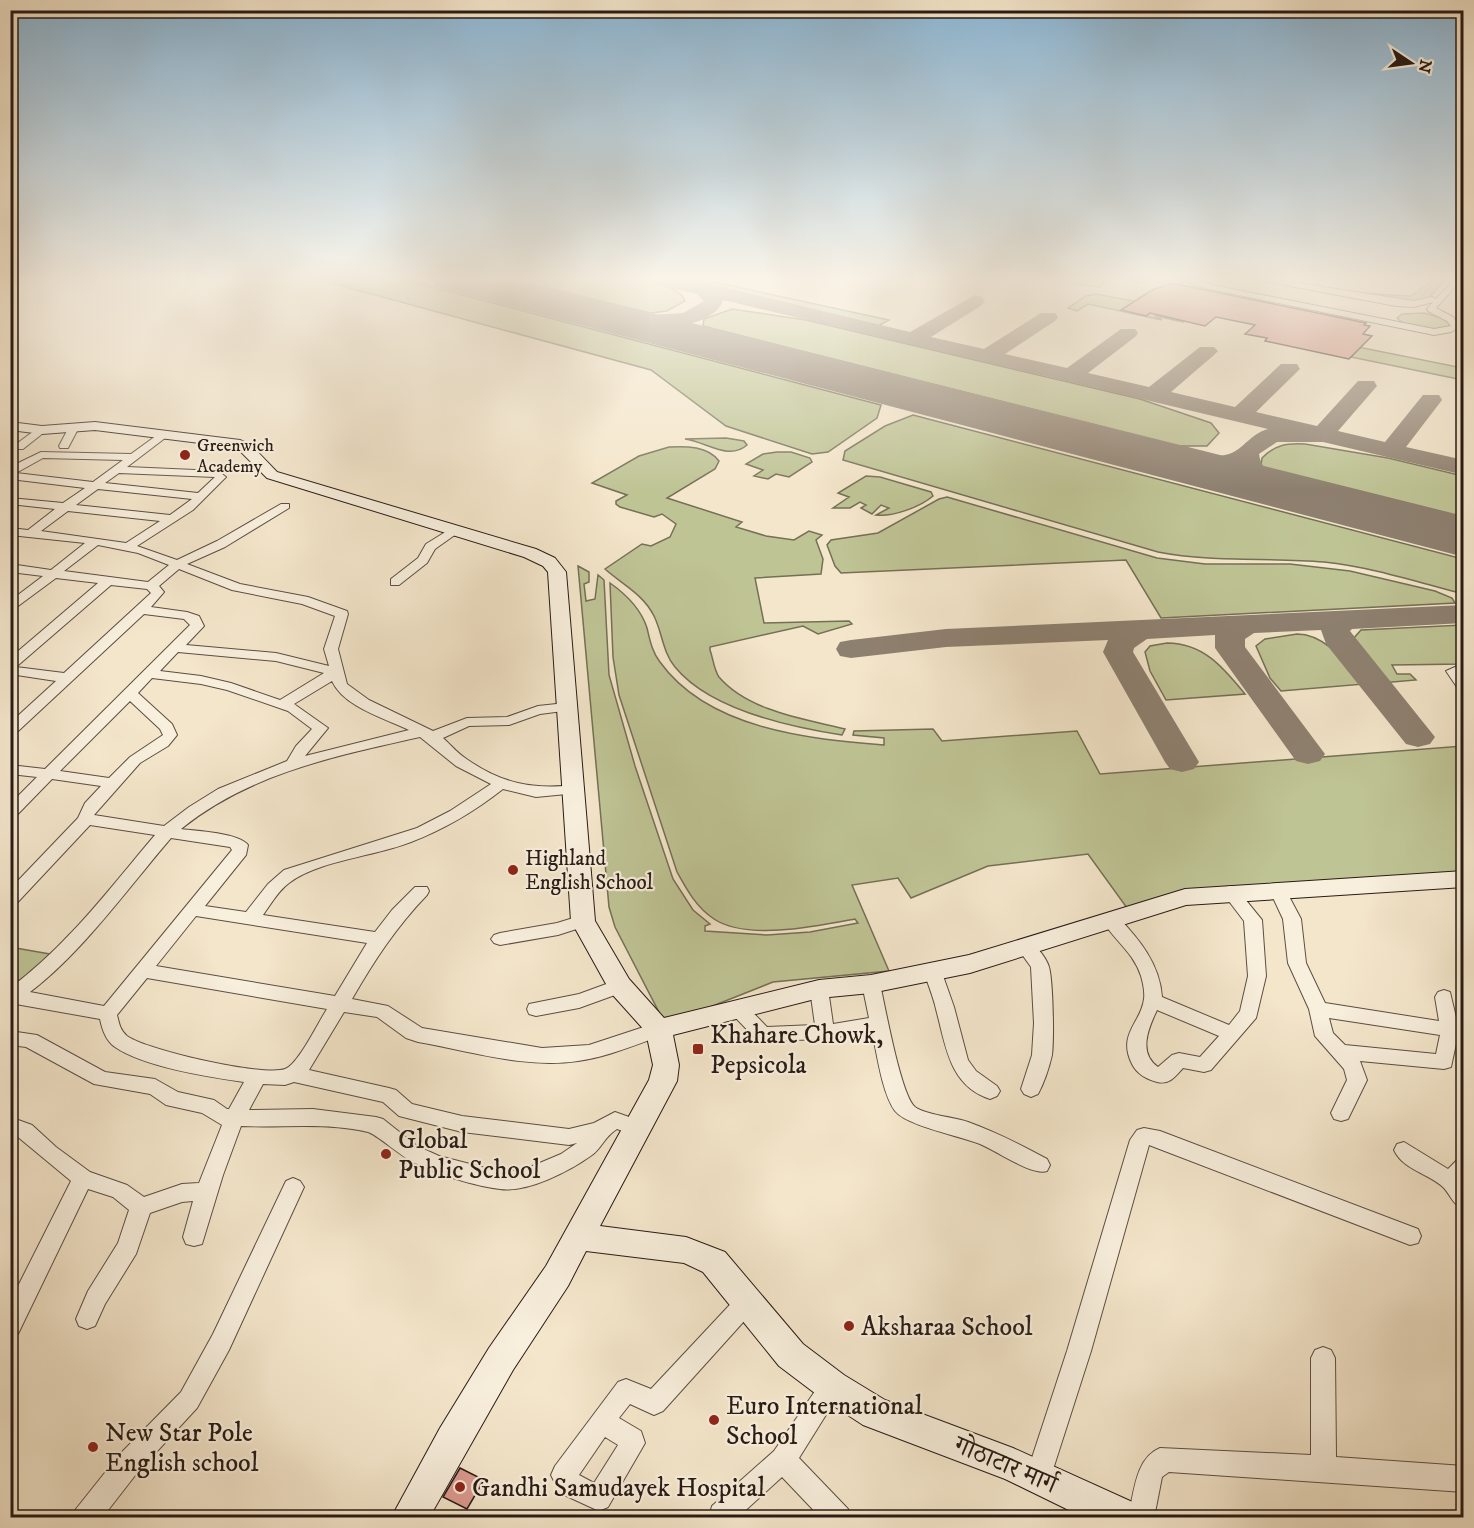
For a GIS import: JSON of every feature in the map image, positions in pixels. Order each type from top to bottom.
[{"type":"main road","points":[[10,426],[42,430],[95,426],[246,447],[252,452],[258,465],[272,475],[536,555],[555,568],[563,628],[566,707],[583,921],[620,986],[659,1029],[666,1065],[663,1081],[558,1276],[501,1359],[452,1440],[409,1518]]},
{"type":"main road","points":[[659,1029],[819,989],[871,984],[970,964],[1185,897],[1230,892],[1464,879]]},
{"type":"main road","name":"गोठाटार मार्ग","points":[[578,1236],[686,1250],[704,1255],[714,1262],[791,1355],[832,1386],[875,1413],[944,1437],[1040,1476],[1111,1514]]},
{"type":"street","points":[[64,446],[73,429]]},
{"type":"street","points":[[19,447],[42,430]]},
{"type":"street","points":[[29,534],[164,435]]},
{"type":"street","points":[[10,474],[42,455],[131,457]]},
{"type":"street","points":[[116,470],[218,474],[220,480],[174,519],[127,547]]},
{"type":"street","points":[[10,474],[92,486],[202,497]]},
{"type":"street","points":[[10,501],[174,519]]},
{"type":"street","points":[[151,586],[178,564],[221,544],[285,506]]},
{"type":"street","points":[[395,582],[423,560],[430,547],[455,530]]},
{"type":"street","points":[[10,531],[127,547],[236,587],[277,593],[331,608],[342,614],[331,649],[335,658],[336,672],[342,687],[357,696],[368,707],[427,735],[461,763],[515,791],[542,793],[572,790]]},
{"type":"street","points":[[10,608],[94,542]]},
{"type":"street","points":[[10,568],[151,586],[158,592],[142,610],[10,731]]},
{"type":"street","points":[[10,665],[108,581]]},
{"type":"street","points":[[10,813],[197,626],[194,619],[142,610]]},
{"type":"street","points":[[176,648],[276,657],[336,672]]},
{"type":"street","points":[[1464,667],[1453,671],[1464,687]]},
{"type":"street","points":[[10,670],[68,678]]},
{"type":"street","points":[[282,705],[336,672]]},
{"type":"street","points":[[150,674],[218,683],[293,708],[321,728],[301,749],[293,765]]},
{"type":"street","points":[[10,900],[86,819],[91,806],[135,760],[163,743],[170,735],[167,727],[131,694]]},
{"type":"street","points":[[11,996],[43,973],[66,949],[167,832],[187,814],[228,789],[293,765],[427,735],[467,722],[509,721],[538,710],[566,707]]},
{"type":"street","points":[[10,769],[113,783]]},
{"type":"street","points":[[251,918],[283,878],[345,855],[371,850],[448,821],[477,804],[501,783]]},
{"type":"street","points":[[86,819],[240,845],[240,851],[194,910],[108,1014],[110,1028],[121,1041],[139,1051],[257,1078],[282,1078],[294,1074],[389,1096],[406,1110],[462,1124],[569,1137],[599,1130],[615,1120],[636,1128]]},
{"type":"street","points":[[1277,890],[1292,919],[1297,963],[1318,1009],[1324,1036],[1352,1065],[1357,1080],[1341,1113]]},
{"type":"street","points":[[294,1074],[379,939],[398,914],[421,891]]},
{"type":"street","points":[[1111,920],[1134,945],[1150,972],[1153,1001],[1140,1025],[1136,1055],[1140,1064],[1154,1074],[1165,1075],[1179,1060],[1204,1065],[1249,1012],[1257,976],[1253,920],[1230,892]]},
{"type":"street","points":[[194,910],[379,939]]},
{"type":"street","points":[[500,939],[558,929],[583,921]]},
{"type":"street","points":[[1025,946],[1040,966],[1043,1023],[1042,1055],[1031,1089]]},
{"type":"street","points":[[145,971],[381,1011],[392,1017],[404,1029],[418,1035],[556,1056],[579,1054],[659,1029]]},
{"type":"street","points":[[933,973],[948,1016],[958,1063],[970,1078],[990,1091]]},
{"type":"street","points":[[871,984],[891,1073],[902,1104],[910,1113],[962,1128],[1001,1144],[1041,1165]]},
{"type":"street","points":[[536,1009],[570,1005],[597,998],[620,986]]},
{"type":"street","points":[[819,989],[825,1032]]},
{"type":"street","points":[[11,996],[108,1014]]},
{"type":"street","points":[[1340,1052],[1444,1062],[1450,1030],[1444,998]]},
{"type":"street","points":[[1153,1001],[1232,1034]]},
{"type":"street","points":[[1318,1009],[1450,1030]]},
{"type":"street","points":[[738,1011],[763,1034],[825,1032],[880,1023]]},
{"type":"street","points":[[10,1038],[30,1040],[101,1079],[155,1087],[173,1099],[207,1106],[223,1117],[233,1119],[313,1117],[376,1125],[410,1152],[435,1163],[501,1181],[525,1179],[568,1160],[588,1146],[599,1130]]},
{"type":"street","points":[[194,1237],[206,1192],[233,1119],[257,1078]]},
{"type":"street","points":[[10,1125],[26,1131],[49,1153],[83,1178],[120,1191],[141,1207]]},
{"type":"street","points":[[1040,1476],[1076,1369],[1123,1194],[1140,1140],[1144,1136],[1153,1137],[1410,1236]]},
{"type":"street","points":[[1404,1150],[1413,1159],[1457,1174],[1464,1200]]},
{"type":"street","points":[[10,1327],[83,1178]]},
{"type":"street","points":[[85,1518],[128,1464],[189,1400],[221,1342],[293,1187]]},
{"type":"street","points":[[141,1207],[182,1193],[206,1192]]},
{"type":"street","points":[[87,1319],[96,1298],[128,1247],[141,1207]]},
{"type":"street","points":[[602,1421],[626,1390],[654,1403],[747,1302]]},
{"type":"street","points":[[1323,1358],[1324,1467]]},
{"type":"street","points":[[721,1515],[783,1460],[832,1386]]},
{"type":"street","points":[[1141,1518],[1150,1472],[1160,1460],[1176,1458],[1226,1464],[1324,1467],[1464,1479]]},
{"type":"street","points":[[783,1460],[834,1516]]},
{"type":"green space","points":[[571,348],[665,348],[881,405],[877,418],[828,452],[812,454],[726,426],[651,370]]},
{"type":"green space","points":[[791,348],[926,348],[1140,399],[1211,423],[1219,433],[1207,446],[1177,446]]},
{"type":"green space","points":[[1357,348],[1365,348],[1463,368],[1463,380],[1351,357]]},
{"type":"green space","points":[[913,415],[1463,559],[1463,594],[1394,575],[1342,564],[1199,558],[1158,552],[843,460],[845,451],[885,426]]},
{"type":"green space","points":[[726,438],[744,441],[747,445],[733,451],[725,451],[685,439]]},
{"type":"green space","points":[[1305,444],[1388,458],[1463,476],[1463,522],[1275,475],[1261,466],[1262,458],[1276,448]]},
{"type":"green space","points":[[669,447],[703,450],[719,461],[715,469],[667,498],[742,522],[736,527],[766,536],[794,540],[809,531],[822,535],[816,540],[823,559],[821,574],[755,578],[764,623],[849,621],[852,624],[818,634],[803,626],[710,647],[710,650],[719,677],[731,689],[777,712],[845,729],[842,735],[799,727],[752,714],[709,695],[690,682],[671,661],[657,622],[649,608],[605,569],[642,544],[651,546],[670,537],[676,524],[662,514],[654,517],[620,507],[616,501],[627,495],[592,483],[639,456]]},
{"type":"green space","points":[[791,452],[810,458],[812,462],[789,477],[776,474],[768,479],[754,476],[763,470],[746,464],[763,454]]},
{"type":"green space","points":[[866,476],[880,477],[931,492],[933,496],[914,507],[898,513],[883,515],[876,515],[889,508],[881,505],[872,514],[861,508],[866,505],[860,502],[850,508],[833,508],[849,497],[838,493]]},
{"type":"green space","points":[[947,497],[1157,558],[1205,564],[1290,564],[1350,571],[1435,591],[1452,598],[1455,603],[1161,618],[1126,560],[841,573],[835,566],[827,545],[831,540],[878,533],[939,499]]},
{"type":"green space","points":[[578,566],[589,572],[589,582],[584,584],[586,601],[595,599],[598,575],[604,580],[609,675],[635,766],[673,879],[693,910],[710,924],[705,926],[705,931],[767,935],[810,932],[858,923],[855,919],[783,930],[745,929],[728,926],[714,919],[692,898],[677,872],[619,695],[613,657],[610,583],[637,609],[647,628],[657,658],[680,685],[705,702],[732,716],[792,734],[884,745],[884,738],[853,735],[854,731],[933,729],[942,741],[1077,731],[1100,774],[1463,746],[1463,872],[1127,908],[1088,854],[988,866],[911,898],[898,878],[852,885],[889,971],[773,982],[700,1011],[663,1020],[615,927],[609,907]]},
{"type":"green space","points":[[1463,625],[1463,664],[1392,665],[1397,674],[1410,674],[1416,680],[1381,683],[1360,654],[1353,639],[1361,630]]},
{"type":"green space","points":[[1297,634],[1308,635],[1327,645],[1365,684],[1281,691],[1270,678],[1256,646],[1265,639]]},
{"type":"green space","points":[[1167,643],[1180,644],[1202,652],[1220,666],[1245,694],[1166,700],[1150,671],[1145,652],[1150,646]]},
{"type":"green space","points":[[10,947],[50,954],[26,982],[11,979]]},
{"type":"building","points":[[1299,348],[1360,348],[1349,359]]},
{"type":"building","name":"Gandhi Samudayek Hospital","points":[[460,1468],[484,1480],[467,1509],[443,1497]]},
{"type":"taxiway","points":[[954,348],[1070,376]]},
{"type":"taxiway","points":[[988,356],[1000,348]]},
{"type":"taxiway","points":[[1070,376],[1107,348]]},
{"type":"taxiway","points":[[1154,395],[1207,351]]},
{"type":"taxiway","points":[[1240,415],[1289,369]]},
{"type":"taxiway","points":[[1070,376],[1322,435]]},
{"type":"taxiway","points":[[1322,435],[1366,386]]},
{"type":"taxiway","points":[[1391,451],[1431,400]]},
{"type":"taxiway","points":[[1167,460],[1202,463],[1229,461],[1237,459],[1258,442],[1272,435],[1289,433],[1322,435]]},
{"type":"taxiway","points":[[1322,435],[1391,451]]},
{"type":"taxiway","points":[[1391,451],[1464,468]]},
{"type":"taxiway","points":[[1247,454],[1250,468],[1255,474],[1268,483],[1290,492]]},
{"type":"taxiway","points":[[1343,620],[1464,614]]},
{"type":"taxiway","points":[[1248,625],[1343,620]]},
{"type":"taxiway","points":[[1343,620],[1335,631],[1337,638],[1418,737]]},
{"type":"taxiway","points":[[1142,630],[1248,625]]},
{"type":"taxiway","points":[[1248,625],[1230,635],[1230,648],[1308,754]]},
{"type":"taxiway","points":[[851,649],[946,638],[1142,630]]},
{"type":"taxiway","points":[[1142,630],[1126,638],[1118,652],[1182,762]]},
{"type":"runway","points":[[730,348],[1464,537]]},
{"type":"place","name":"Greenwich Academy","points":[[185,455]]},
{"type":"place","name":"Highland English School","points":[[513,870]]},
{"type":"place","name":"Khahare Chowk, Pepsicola","points":[[698,1049]]},
{"type":"place","name":"Global Public School","points":[[386,1154]]},
{"type":"place","name":"Aksharaa School","points":[[849,1326]]},
{"type":"place","name":"Euro International School","points":[[714,1420]]},
{"type":"place","name":"New Star Pole English school","points":[[93,1447]]},
{"type":"place","name":"Gandhi Samudayek Hospital","points":[[460,1487]]}]
